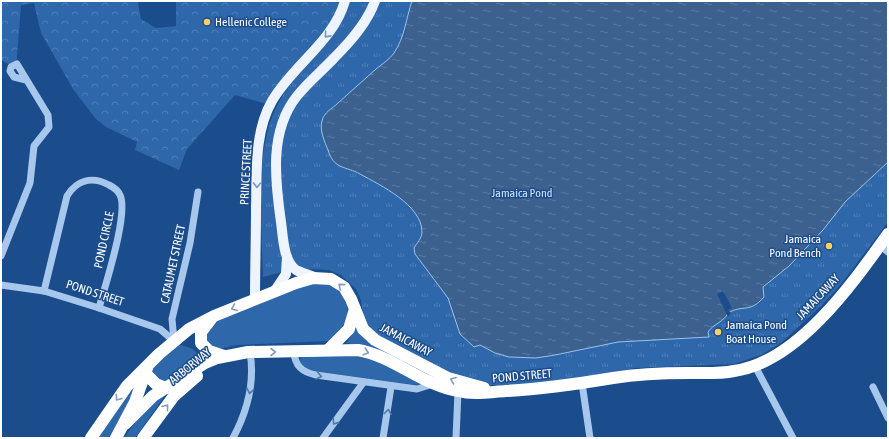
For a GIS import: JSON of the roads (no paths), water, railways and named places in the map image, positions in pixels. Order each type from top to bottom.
[{"type":"highway","name":"JAMAICAWAY","points":[[755,366],[783,350],[815,322],[884,248],[888,234]]},
{"type":"highway","name":"JAMAICAWAY","points":[[255,300],[301,281],[316,278],[331,279],[341,285],[349,293],[365,331],[378,342],[452,379],[471,385],[505,391]]},
{"type":"highway","name":"ARBORWAY","points":[[91,438],[122,393],[154,359],[174,341],[195,326],[214,316],[255,300]]},
{"type":"highway","points":[[328,350],[343,337],[349,329],[355,308]]},
{"type":"highway","points":[[214,316],[203,328],[200,338],[207,350],[224,356],[250,352],[294,352],[352,349],[367,352],[432,384]]},
{"type":"highway","name":"ARBORWAY","points":[[125,424],[148,400],[207,362],[224,356]]},
{"type":"highway","name":"ARBORWAY","points":[[143,438],[179,391],[224,356]]},
{"type":"highway","name":"ARBORWAY","points":[[116,438],[125,424],[138,394],[144,372],[154,359]]},
{"type":"highway","name":"POND STREET","points":[[432,384],[458,392],[476,394],[545,389],[651,373],[729,372],[755,366]]},
{"type":"highway","points":[[144,372],[156,384],[166,388]]},
{"type":"main road","name":"PRINCE STREET","points":[[255,300],[258,155],[264,116],[286,80],[332,30],[338,20],[345,1]]},
{"type":"main road","points":[[274,292],[286,274],[287,253],[278,204],[276,176],[277,146],[283,121],[297,96],[353,38],[369,16],[375,1]]},
{"type":"main road","points":[[287,253],[294,268],[316,278]]},
{"type":"street","points":[[1,256],[30,182],[34,146],[49,127],[48,115],[26,80]]},
{"type":"street","name":"POND CIRCLE","points":[[44,291],[68,196],[78,184],[89,180],[102,181],[114,188],[120,194],[122,203],[121,221],[99,308]]},
{"type":"street","name":"CATAUMET STREET","points":[[174,341],[172,319],[190,243],[198,192]]},
{"type":"street","name":"POND STREET","points":[[1,285],[44,291],[99,308],[160,329],[174,341]]},
{"type":"street","points":[[233,438],[244,414],[250,391],[252,370],[250,352]]},
{"type":"street","points":[[294,352],[296,364],[308,372],[362,383],[391,387],[417,389],[432,384]]},
{"type":"street","points":[[755,366],[793,438]]},
{"type":"street","points":[[323,438],[362,383]]},
{"type":"street","points":[[582,383],[590,438]]},
{"type":"street","points":[[383,438],[391,387]]},
{"type":"street","points":[[873,387],[888,418]]},
{"type":"street","points":[[456,438],[458,392]]},
{"type":"water","name":"Jamaica Pond","points":[[412,1],[888,1],[888,162],[845,202],[823,230],[789,266],[763,287],[764,297],[759,302],[750,307],[733,310],[728,313],[724,319],[710,329],[708,332],[709,337],[618,342],[536,358],[509,357],[495,353],[480,345],[474,347],[460,334],[448,298],[415,254],[414,248],[422,232],[420,222],[415,213],[408,205],[388,190],[355,171],[337,164],[331,156],[322,132],[321,124],[326,113],[394,53],[401,41]]},
{"type":"place","name":"Hellenic College","points":[[207,22]]},
{"type":"place","name":"Jamaica Pond Bench","points":[[829,246]]},
{"type":"place","name":"Jamaica Pond Boat House","points":[[718,332]]}]
